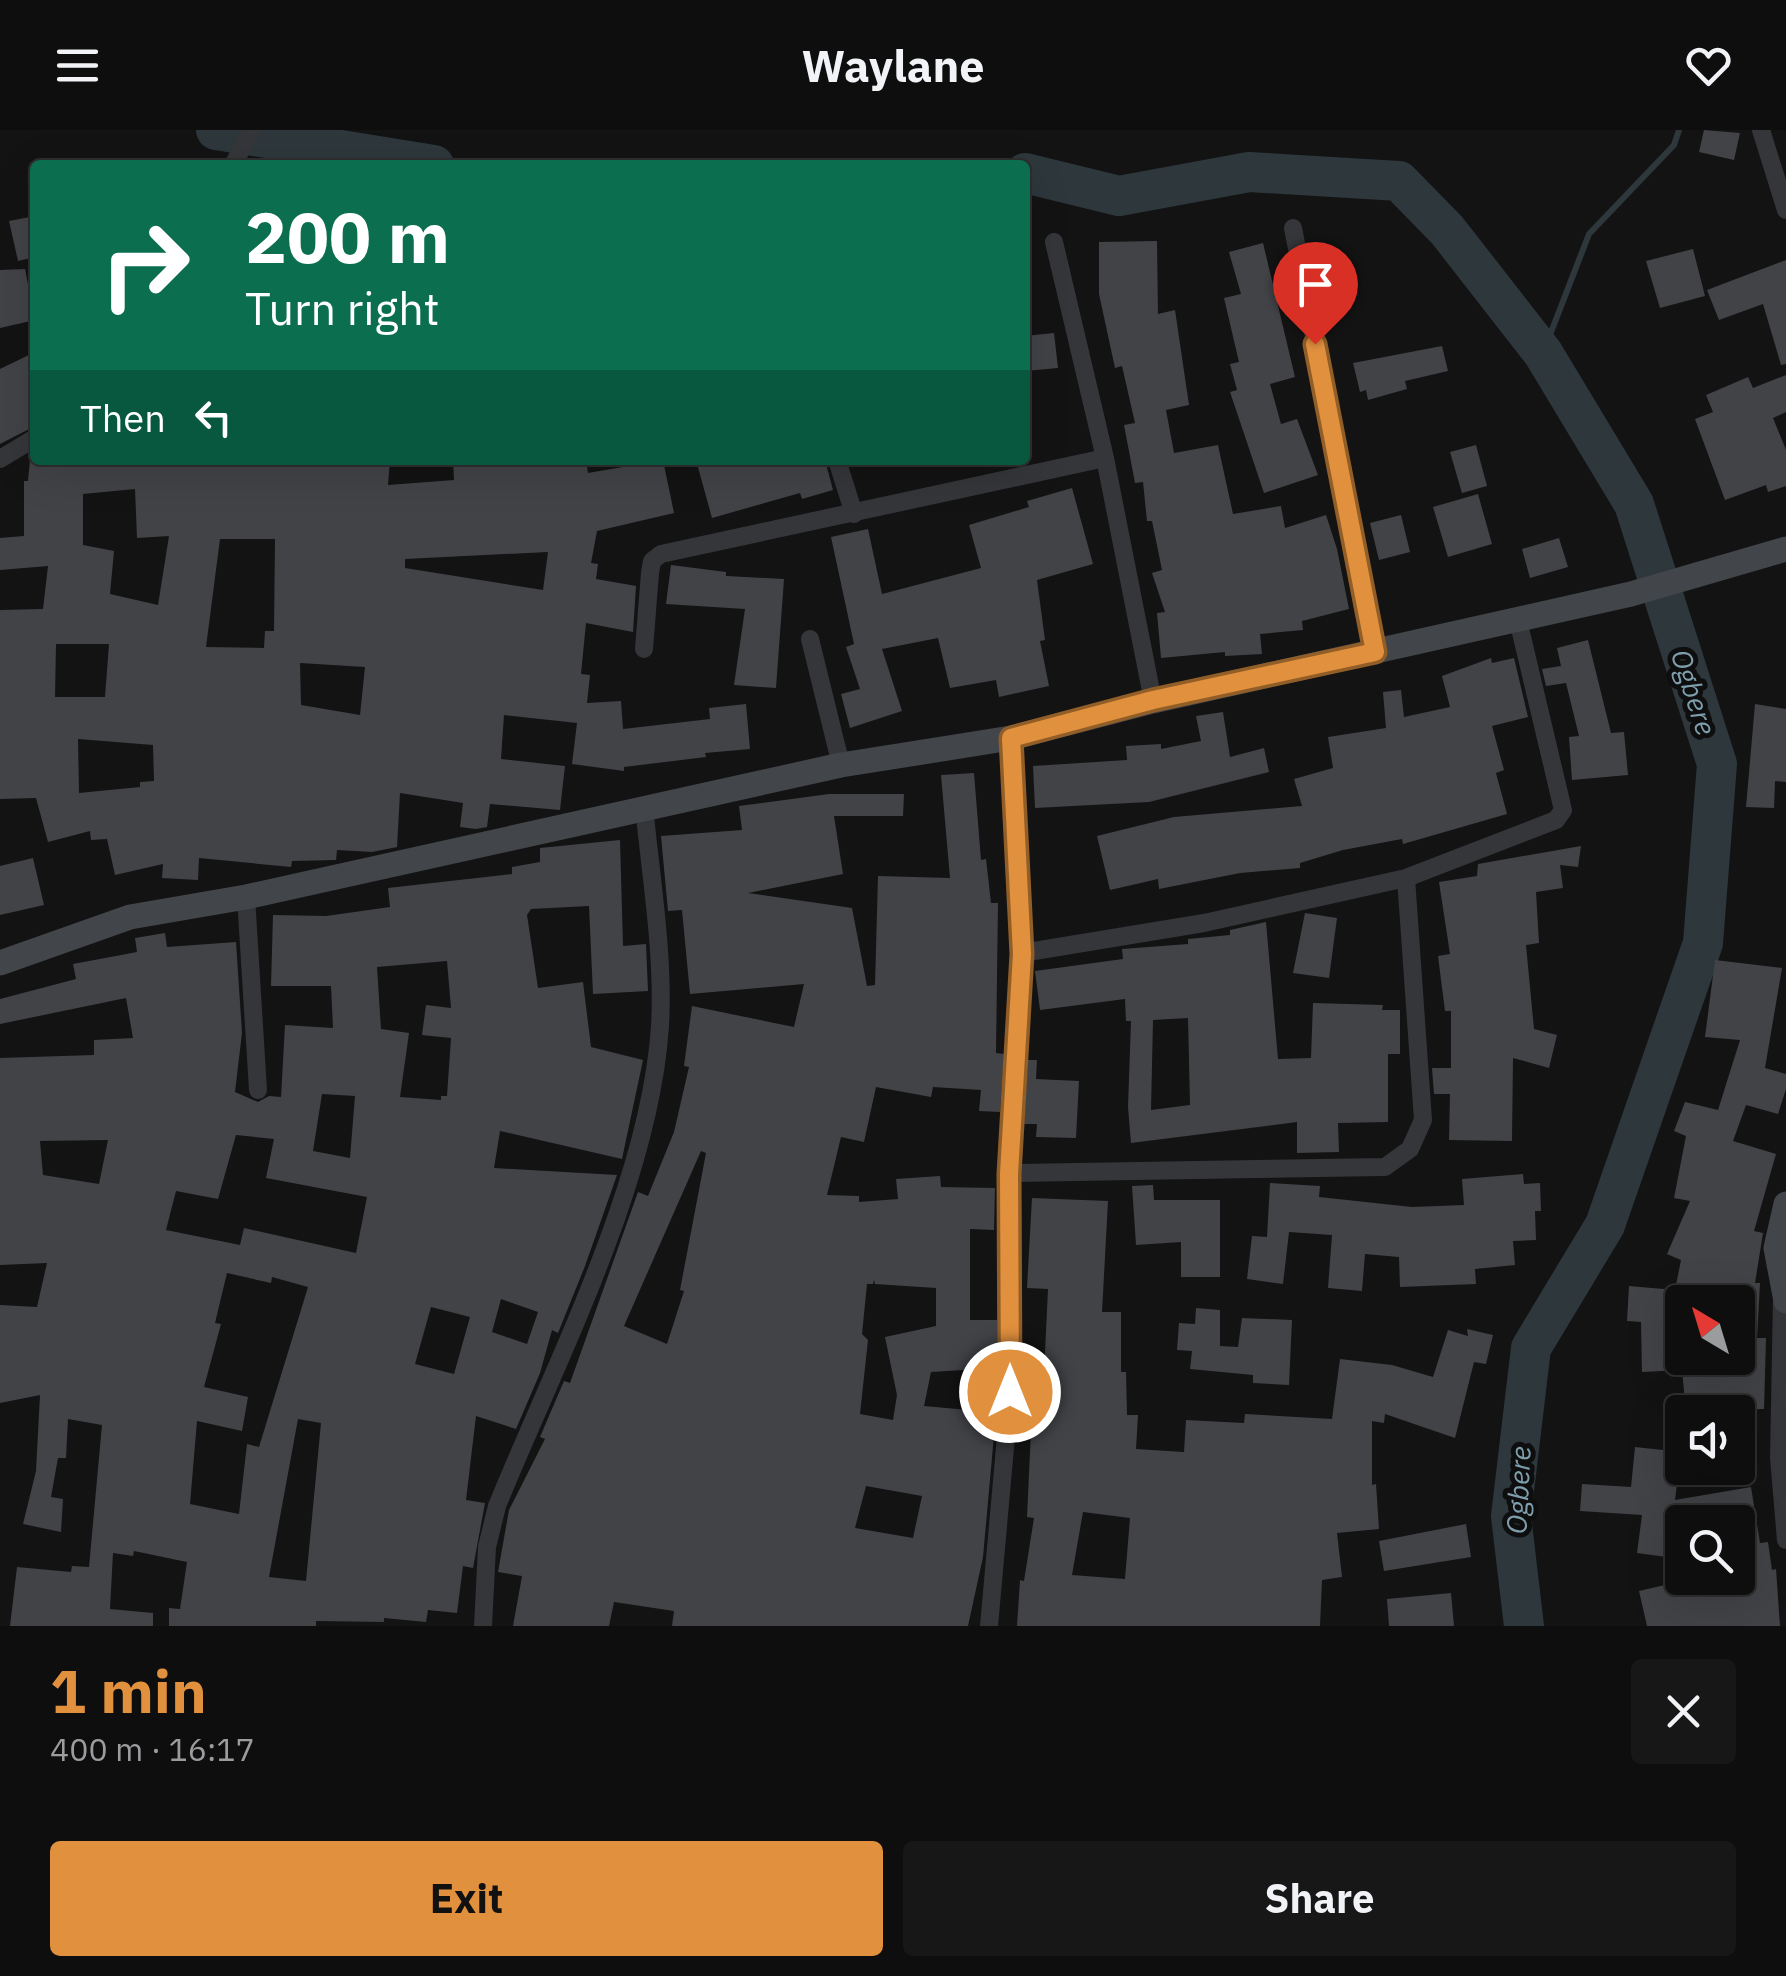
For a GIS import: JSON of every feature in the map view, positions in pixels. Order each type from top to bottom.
[{"type":"main road","points":[[0,963],[81,930],[130,917],[246,898],[841,765],[1011,738],[1153,700],[1631,594],[1786,549]]},
{"type":"main road","points":[[1784,1298],[1776,1248],[1786,1204]]},
{"type":"street","points":[[236,160],[252,130]]},
{"type":"street","points":[[1760,130],[1786,210]]},
{"type":"street","points":[[1292,228],[1375,652]]},
{"type":"street","points":[[1054,242],[1105,458],[1153,700]]},
{"type":"street","points":[[0,459],[30,441]]},
{"type":"street","points":[[644,649],[650,573],[652,562],[661,554],[1105,458]]},
{"type":"street","points":[[839,465],[854,514]]},
{"type":"street","points":[[1022,954],[1204,923],[1406,878],[1560,816],[1563,810],[1518,620]]},
{"type":"street","points":[[810,638],[841,765]]},
{"type":"street","points":[[988,1626],[1010,1392],[1009,1174],[1022,954],[1011,738]]},
{"type":"street","points":[[483,1626],[487,1547],[497,1506],[628,1189],[656,1066],[659,962],[644,806]]},
{"type":"street","points":[[1009,1174],[1385,1166],[1410,1149],[1423,1120],[1406,878]]},
{"type":"street","points":[[246,898],[258,1090]]},
{"type":"street","points":[[1784,1298],[1779,1458],[1786,1540]]},
{"type":"building","points":[[1704,130],[1740,133],[1734,160],[1699,152]]},
{"type":"building","points":[[30,217],[30,258],[18,261],[9,221]]},
{"type":"building","points":[[1157,241],[1158,314],[1175,310],[1189,405],[1166,410],[1174,453],[1218,445],[1233,514],[1281,506],[1285,528],[1326,515],[1337,549],[1349,609],[1302,621],[1303,630],[1260,634],[1262,654],[1225,656],[1225,652],[1161,658],[1157,613],[1165,612],[1152,573],[1162,570],[1152,521],[1147,521],[1143,482],[1135,483],[1124,425],[1135,423],[1122,366],[1115,368],[1099,294],[1099,242]]},
{"type":"building","points":[[1263,243],[1295,377],[1270,384],[1281,424],[1297,419],[1318,475],[1264,493],[1230,392],[1237,390],[1230,364],[1239,362],[1224,298],[1241,294],[1229,252]]},
{"type":"building","points":[[1693,249],[1705,296],[1660,308],[1646,261]]},
{"type":"building","points":[[1786,260],[1786,364],[1781,365],[1763,304],[1719,320],[1707,290]]},
{"type":"building","points":[[25,269],[30,321],[0,328],[0,270]]},
{"type":"building","points":[[1054,333],[1058,368],[1030,371],[1030,335]]},
{"type":"building","points":[[1442,346],[1448,371],[1405,381],[1407,389],[1368,400],[1366,390],[1360,392],[1353,363]]},
{"type":"building","points":[[30,354],[30,429],[0,444],[0,369]]},
{"type":"building","points":[[1786,375],[1786,412],[1773,418],[1786,450],[1786,486],[1768,492],[1766,485],[1725,500],[1695,419],[1713,412],[1706,395],[1748,377],[1753,388]]},
{"type":"building","points":[[1476,445],[1487,486],[1462,493],[1450,452]]},
{"type":"building","points":[[30,460],[30,465],[390,465],[388,485],[454,480],[453,465],[587,465],[588,473],[634,465],[664,465],[674,513],[597,531],[591,563],[598,564],[596,579],[636,586],[633,632],[586,623],[581,674],[590,675],[587,703],[621,701],[623,729],[710,719],[709,708],[746,704],[750,749],[624,767],[624,771],[572,764],[577,723],[504,715],[501,759],[565,766],[560,810],[490,804],[487,827],[476,829],[460,827],[463,803],[400,793],[397,847],[372,852],[337,850],[336,860],[292,861],[291,867],[199,858],[198,880],[162,878],[163,864],[115,875],[107,839],[91,840],[90,831],[48,842],[36,798],[0,799],[0,610],[43,609],[48,566],[0,570],[0,538],[24,536],[24,481],[28,481]],"holes":[[[135,489],[137,538],[169,536],[158,605],[110,594],[114,551],[83,545],[83,494]],[[220,539],[275,539],[274,631],[265,631],[264,648],[206,647]],[[548,552],[543,590],[405,568],[405,559]],[[56,644],[109,644],[105,697],[55,697]],[[300,663],[365,667],[360,715],[301,705]],[[78,739],[153,745],[154,781],[140,782],[140,787],[79,793]]]},
{"type":"building","points":[[697,465],[826,465],[833,490],[802,499],[800,493],[712,518]]},
{"type":"building","points":[[1072,488],[1093,564],[1037,580],[1045,640],[1040,641],[1049,686],[999,697],[996,680],[950,688],[938,638],[882,649],[902,711],[850,728],[841,694],[860,689],[846,647],[854,644],[831,537],[868,529],[882,594],[981,568],[969,525],[1029,507],[1027,501]]},
{"type":"building","points":[[1478,494],[1492,544],[1448,557],[1433,507]]},
{"type":"building","points":[[1401,515],[1410,552],[1379,560],[1370,523]]},
{"type":"building","points":[[1559,538],[1568,567],[1530,578],[1522,549]]},
{"type":"building","points":[[671,565],[726,572],[726,576],[784,579],[776,688],[734,685],[745,609],[666,604]]},
{"type":"building","points":[[1588,640],[1611,733],[1624,732],[1628,775],[1572,780],[1569,737],[1579,736],[1566,683],[1546,686],[1542,669],[1561,666],[1557,648]]},
{"type":"building","points":[[1491,658],[1492,663],[1514,658],[1528,717],[1492,726],[1504,770],[1496,773],[1507,814],[1403,844],[1402,839],[1343,850],[1300,863],[1300,868],[1240,873],[1159,889],[1158,879],[1110,890],[1097,836],[1174,817],[1302,806],[1294,779],[1333,768],[1328,737],[1386,728],[1383,692],[1401,690],[1404,717],[1450,707],[1442,676]]},
{"type":"building","points":[[1755,704],[1786,709],[1786,782],[1775,781],[1774,808],[1746,807]]},
{"type":"building","points":[[1223,712],[1230,757],[1264,748],[1269,772],[1149,802],[1035,808],[1033,766],[1127,760],[1126,746],[1161,744],[1161,749],[1201,741],[1196,716]]},
{"type":"building","points":[[974,773],[981,860],[986,859],[991,903],[998,903],[996,1053],[1004,1054],[1000,1112],[979,1111],[981,1090],[933,1087],[931,1097],[876,1087],[864,1142],[841,1137],[827,1195],[859,1196],[859,1202],[898,1199],[896,1179],[940,1176],[941,1187],[995,1188],[994,1230],[970,1229],[970,1320],[997,1320],[998,1391],[983,1557],[968,1626],[672,1626],[674,1611],[614,1602],[609,1626],[513,1626],[522,1576],[498,1572],[509,1510],[545,1439],[540,1437],[564,1381],[570,1383],[638,1192],[648,1196],[674,1132],[689,1067],[684,1066],[692,1006],[794,1027],[804,984],[690,994],[682,910],[668,911],[661,836],[742,830],[739,806],[829,794],[904,794],[903,816],[834,816],[843,874],[748,893],[852,908],[867,986],[875,985],[878,876],[950,878],[941,775]],"holes":[[[701,1151],[706,1153],[680,1290],[684,1291],[667,1344],[624,1326]],[[874,1280],[875,1284],[936,1288],[936,1326],[885,1337],[897,1395],[893,1420],[860,1414],[868,1340],[862,1334],[867,1284]],[[979,1369],[979,1411],[924,1406],[931,1372]],[[866,1486],[922,1496],[913,1538],[855,1528]]]},
{"type":"building","points":[[620,840],[623,946],[646,944],[648,991],[593,994],[589,906],[531,909],[527,915],[538,988],[583,982],[591,1047],[643,1060],[622,1159],[500,1131],[494,1168],[617,1175],[585,1266],[558,1333],[552,1330],[540,1373],[516,1429],[476,1416],[466,1500],[485,1503],[473,1568],[463,1566],[457,1613],[428,1610],[426,1622],[384,1618],[384,1622],[316,1621],[316,1626],[169,1626],[169,1608],[180,1609],[187,1562],[134,1551],[133,1556],[113,1553],[110,1609],[153,1613],[153,1626],[10,1626],[17,1567],[71,1572],[72,1566],[89,1567],[102,1425],[68,1419],[66,1458],[58,1458],[51,1497],[63,1499],[61,1532],[23,1524],[36,1471],[40,1395],[0,1403],[0,1305],[37,1307],[47,1263],[0,1265],[0,1058],[94,1055],[94,1040],[133,1038],[126,998],[0,1024],[0,999],[76,979],[73,964],[137,952],[135,938],[165,933],[167,947],[236,942],[242,1033],[235,1092],[258,1102],[269,1096],[281,1097],[285,1025],[333,1028],[331,986],[271,986],[273,915],[326,916],[390,907],[388,888],[512,874],[512,867],[540,862],[540,848]],"holes":[[[447,961],[451,1008],[426,1005],[422,1035],[451,1038],[447,1096],[441,1096],[441,1100],[400,1097],[409,1033],[381,1029],[377,967]],[[322,1094],[355,1096],[350,1158],[313,1151]],[[236,1135],[274,1139],[266,1178],[367,1197],[356,1253],[244,1228],[240,1245],[166,1230],[176,1191],[218,1199]],[[108,1140],[99,1184],[43,1175],[40,1141]],[[227,1273],[271,1283],[272,1277],[308,1287],[259,1447],[247,1444],[239,1514],[190,1504],[197,1421],[242,1431],[248,1397],[204,1387],[221,1324],[215,1323]],[[501,1299],[538,1312],[527,1344],[492,1332]],[[431,1307],[470,1317],[454,1374],[415,1364]],[[298,1419],[321,1423],[306,1581],[269,1577]]]},
{"type":"building","points":[[1581,846],[1578,867],[1560,865],[1563,888],[1536,892],[1539,943],[1526,945],[1534,1029],[1557,1035],[1549,1068],[1513,1058],[1512,1141],[1449,1140],[1450,1094],[1434,1094],[1432,1068],[1451,1068],[1451,1011],[1445,1011],[1438,956],[1450,954],[1439,882],[1477,876],[1478,864]]},
{"type":"building","points":[[33,858],[44,905],[0,915],[0,866]]},
{"type":"building","points":[[1305,913],[1337,918],[1329,978],[1293,973]]},
{"type":"building","points":[[1266,922],[1278,1059],[1311,1058],[1313,1003],[1383,1005],[1382,1010],[1400,1010],[1400,1054],[1388,1054],[1388,1122],[1338,1123],[1339,1152],[1297,1153],[1297,1122],[1131,1143],[1131,1021],[1126,1021],[1125,999],[1040,1010],[1035,971],[1123,959],[1122,949],[1188,944],[1188,939],[1230,935],[1230,930]],"holes":[[[1188,1018],[1190,1105],[1151,1110],[1153,1020]]]},
{"type":"building","points":[[1715,960],[1782,968],[1765,1068],[1786,1074],[1786,1089],[1778,1114],[1746,1105],[1733,1141],[1776,1154],[1754,1231],[1763,1233],[1755,1283],[1760,1283],[1757,1338],[1766,1338],[1764,1409],[1755,1409],[1755,1395],[1684,1395],[1682,1375],[1755,1375],[1755,1285],[1676,1285],[1681,1260],[1667,1254],[1690,1201],[1674,1198],[1686,1136],[1674,1131],[1685,1102],[1718,1110],[1740,1040],[1705,1037]]},
{"type":"building","points":[[1028,1060],[1037,1060],[1036,1079],[1079,1081],[1076,1138],[1036,1137],[1037,1124],[1024,1124]]},
{"type":"building","points":[[1523,1174],[1524,1184],[1540,1183],[1541,1211],[1535,1211],[1536,1240],[1513,1241],[1515,1265],[1475,1269],[1476,1284],[1400,1287],[1399,1257],[1365,1254],[1362,1291],[1328,1288],[1332,1235],[1289,1232],[1283,1284],[1247,1279],[1252,1236],[1267,1237],[1270,1183],[1320,1186],[1319,1197],[1412,1207],[1464,1205],[1462,1179]]},
{"type":"building","points":[[1153,1185],[1154,1200],[1220,1200],[1220,1277],[1181,1277],[1181,1242],[1136,1245],[1132,1186]]},
{"type":"building","points":[[1032,1198],[1108,1201],[1102,1312],[1121,1312],[1121,1372],[1126,1372],[1127,1415],[1138,1415],[1136,1449],[1184,1452],[1186,1420],[1244,1423],[1245,1414],[1332,1419],[1340,1359],[1392,1365],[1433,1377],[1448,1330],[1468,1336],[1467,1329],[1493,1335],[1486,1364],[1474,1362],[1455,1438],[1385,1414],[1384,1423],[1372,1421],[1372,1485],[1376,1484],[1379,1529],[1337,1533],[1342,1577],[1322,1580],[1320,1626],[1017,1626],[1020,1580],[1024,1581],[1034,1518],[1027,1517],[1032,1409],[1038,1410],[1039,1373],[1044,1373],[1048,1289],[1027,1288]],"holes":[[[1083,1512],[1130,1518],[1125,1579],[1072,1575]]]},
{"type":"building","points":[[1629,1286],[1665,1289],[1665,1371],[1642,1372],[1641,1322],[1627,1321]]},
{"type":"building","points":[[1196,1308],[1220,1310],[1220,1346],[1238,1347],[1242,1318],[1292,1320],[1289,1385],[1253,1383],[1253,1375],[1190,1369],[1192,1351],[1177,1350],[1179,1323],[1195,1324]]},
{"type":"building","points":[[1635,1447],[1665,1450],[1665,1485],[1677,1485],[1675,1500],[1751,1487],[1754,1505],[1665,1505],[1665,1557],[1637,1553],[1642,1515],[1580,1511],[1582,1484],[1631,1487]]},
{"type":"building","points":[[1755,1512],[1760,1543],[1768,1542],[1772,1570],[1776,1569],[1780,1626],[1647,1626],[1639,1591],[1665,1585],[1665,1595],[1755,1595]]},
{"type":"building","points":[[1466,1524],[1471,1557],[1384,1571],[1379,1541]]},
{"type":"building","points":[[1451,1593],[1454,1626],[1389,1626],[1387,1599]]},
{"type":"waterway","name":"Ogbere","points":[[216,130],[403,160]]},
{"type":"waterway","points":[[1543,353],[1589,234],[1674,145],[1679,130]]},
{"type":"waterway","name":"Ogbere","points":[[1030,174],[1119,196],[1249,172],[1399,181],[1447,230],[1543,353],[1634,504],[1717,764],[1703,943],[1605,1225],[1531,1348],[1511,1516],[1524,1626]]},
{"type":"route","points":[[1010,1392],[1009,1174],[1022,954],[1011,738],[1153,700],[1375,652],[1315,344]]}]
